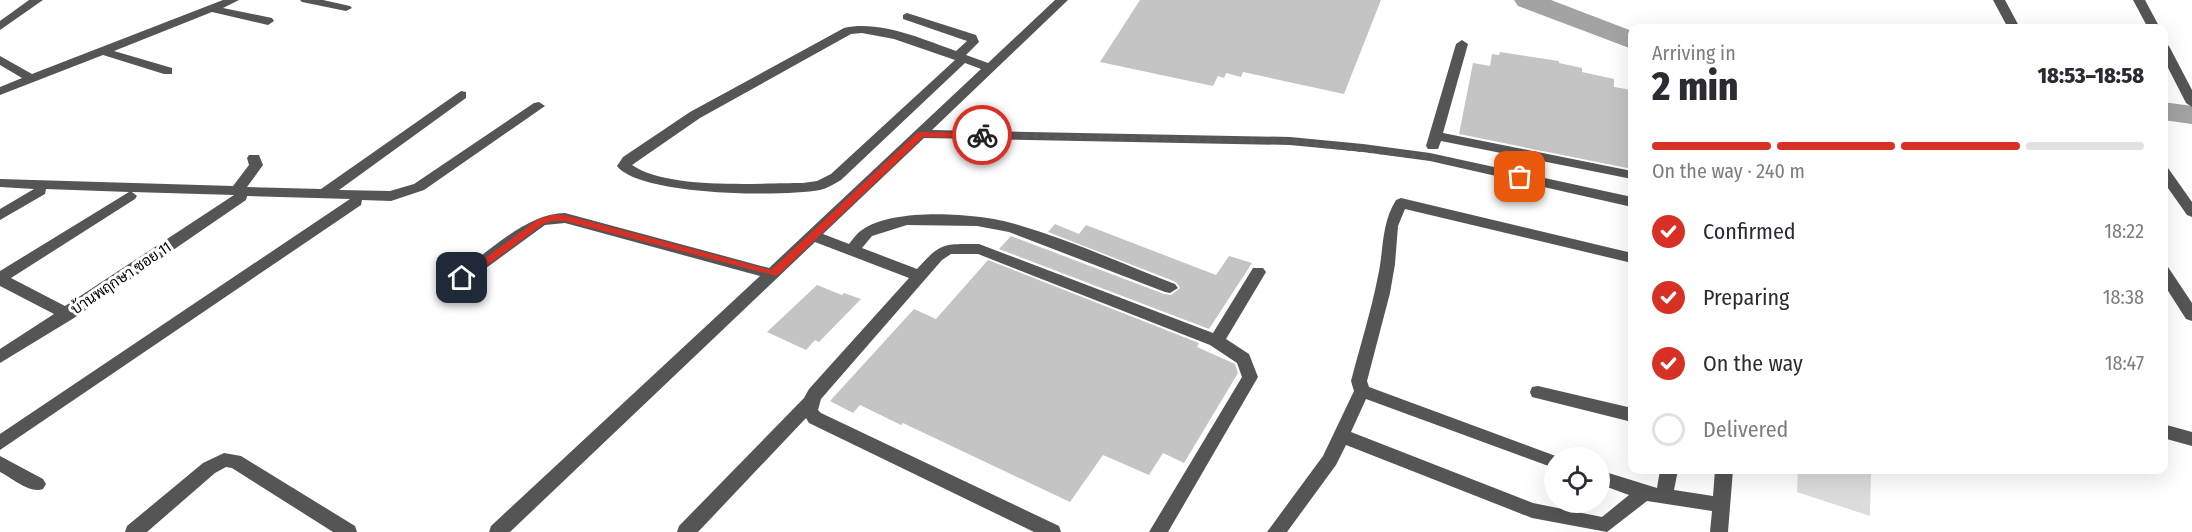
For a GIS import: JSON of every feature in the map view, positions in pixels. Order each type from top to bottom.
[{"type":"street","points":[[0,26],[37,0]]},
{"type":"street","points":[[0,91],[233,0]]},
{"type":"street","points":[[306,0],[346,8]]},
{"type":"street","points":[[498,532],[1062,0]]},
{"type":"street","points":[[2000,0],[2012,24]]},
{"type":"street","points":[[2139,0],[2152,24]]},
{"type":"street","points":[[212,8],[268,21]]},
{"type":"street","points":[[907,17],[972,38],[971,45],[960,58],[836,177],[821,185],[803,188],[667,184],[629,172],[624,166],[628,159],[695,115],[857,28],[877,30],[960,58],[990,68]]},
{"type":"street","points":[[1430,157],[1462,44]]},
{"type":"street","points":[[102,51],[168,71]]},
{"type":"street","points":[[2168,56],[2192,103]]},
{"type":"street","points":[[0,60],[32,79]]},
{"type":"street","points":[[325,193],[461,95]]},
{"type":"street","points":[[0,183],[239,193],[391,196],[406,192],[539,106]]},
{"type":"street","points":[[921,134],[1290,141],[1430,157],[1628,201]]},
{"type":"street","points":[[1436,136],[1628,174]]},
{"type":"street","name":"บ้านพฤกษา ซอย 11","points":[[0,357],[68,314],[239,193],[256,165],[254,158]]},
{"type":"street","points":[[2168,178],[2192,212]]},
{"type":"street","points":[[0,215],[40,191]]},
{"type":"street","points":[[68,314],[0,278],[130,196]]},
{"type":"street","points":[[0,443],[356,202]]},
{"type":"street","points":[[1276,532],[1330,460],[1362,391],[1359,381],[1389,261],[1388,233],[1401,203],[1628,257]]},
{"type":"street","points":[[462,278],[540,222],[552,218],[565,218],[773,274]]},
{"type":"street","points":[[853,249],[867,233],[891,222],[908,220],[977,221],[1012,228],[1170,288]]},
{"type":"street","points":[[814,236],[920,276]]},
{"type":"street","points":[[686,532],[810,403],[815,394],[920,276],[948,249],[979,249],[1216,341],[1240,354],[1249,365],[1250,377],[1158,532]]},
{"type":"street","points":[[1216,341],[1258,272]]},
{"type":"street","points":[[2168,279],[2192,315]]},
{"type":"street","points":[[1362,391],[1544,457]]},
{"type":"street","points":[[1538,392],[1628,414]]},
{"type":"street","points":[[810,403],[810,411],[815,417],[1052,532]]},
{"type":"street","points":[[2168,432],[2192,439]]},
{"type":"street","points":[[1341,435],[1533,510],[1605,525],[1644,493]]},
{"type":"street","points":[[134,532],[209,468],[224,460],[235,461],[348,532]]},
{"type":"street","points":[[0,463],[37,484]]},
{"type":"street","points":[[1664,497],[1668,474]]},
{"type":"street","points":[[1719,532],[1724,474]]},
{"type":"street","points":[[1610,481],[1644,493],[1721,505]]},
{"type":"shaded area","points":[[1798,474],[1871,474],[1870,516],[1797,492]]},
{"type":"building","points":[[1140,0],[1381,0],[1344,94],[1243,72],[1241,77],[1226,73],[1224,78],[1218,76],[1213,86],[1100,62]]},
{"type":"building","points":[[1500,52],[1559,61],[1559,63],[1582,68],[1582,72],[1614,79],[1614,87],[1628,89],[1628,168],[1459,134],[1473,63],[1490,66],[1492,54],[1499,55]]},
{"type":"building","points":[[1055,224],[1079,234],[1086,225],[1216,275],[1229,256],[1252,263],[1209,329],[999,249],[1011,236],[1164,294],[1171,295],[1180,288],[1176,282],[1048,232]]},
{"type":"building","points":[[988,260],[1199,343],[1197,347],[1235,364],[1238,373],[1184,463],[1163,453],[1149,475],[1103,455],[1070,502],[903,423],[901,425],[860,405],[853,413],[830,401],[914,309],[936,319]]},
{"type":"building","points":[[817,285],[842,295],[844,293],[861,299],[819,342],[815,340],[806,350],[767,332]]},
{"type":"waterway","points":[[1527,0],[1628,39]]},
{"type":"waterway","points":[[2168,112],[2192,115]]},
{"type":"way so far","points":[[982,135],[1290,141],[1430,157],[1520,177]]},
{"type":"route","points":[[462,278],[540,222],[552,218],[565,218],[773,274],[921,134],[982,135]]}]
